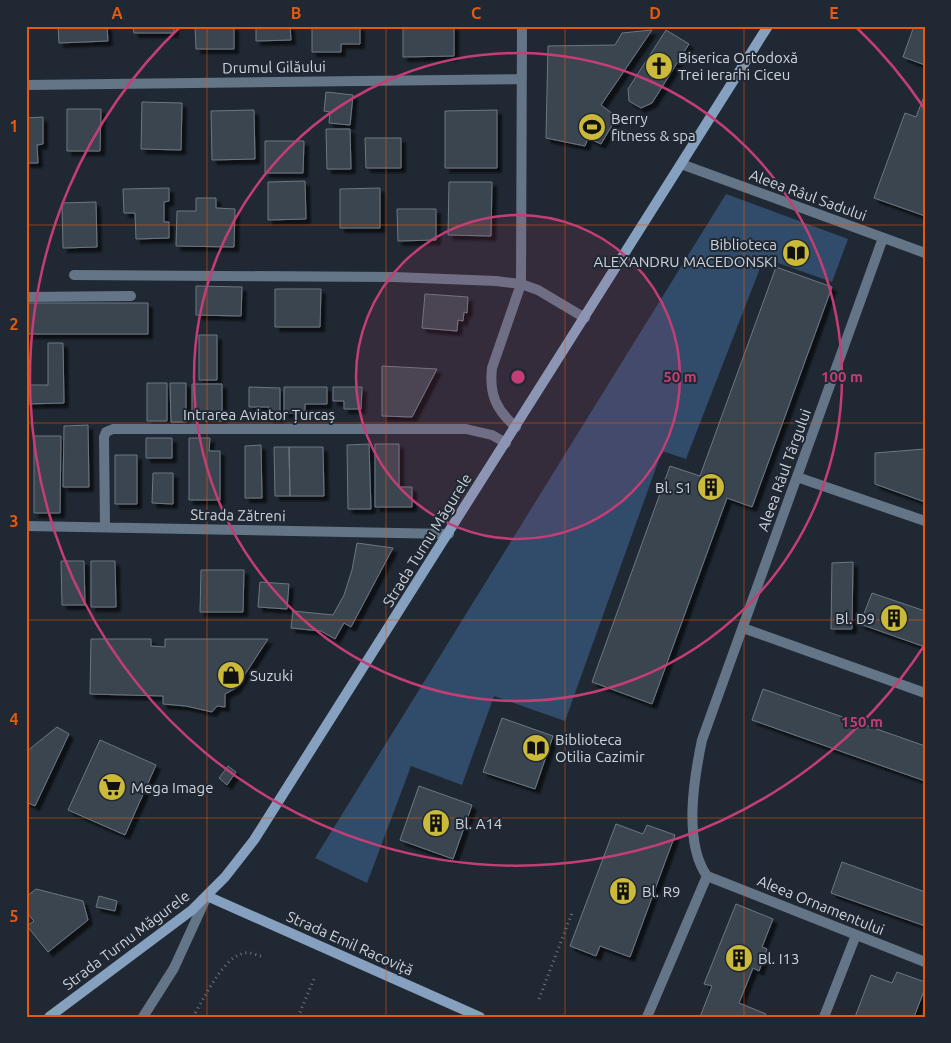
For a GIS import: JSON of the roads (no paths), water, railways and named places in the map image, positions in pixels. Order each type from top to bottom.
[{"type":"main road","name":"Strada Turnu Măgurele","points":[[49,1017],[179,921],[207,896],[241,858],[266,823],[768,26]]},
{"type":"main road","name":"Strada Emil Racoviță","points":[[207,896],[480,1017]]},
{"type":"street","points":[[516,427],[496,406],[490,380],[492,368],[521,284],[522,26]]},
{"type":"street","name":"Drumul Gilăului","points":[[26,85],[522,78]]},
{"type":"street","name":"Aleea Râul Sadului","points":[[681,164],[925,252]]},
{"type":"street","name":"Aleea Râul Târgului","points":[[707,876],[701,868],[694,842],[693,791],[702,740],[883,238]]},
{"type":"street","points":[[74,275],[430,278],[521,284],[550,296],[585,318]]},
{"type":"street","points":[[26,297],[131,296]]},
{"type":"street","name":"Intrarea Aviator Țurcaș","points":[[105,527],[104,437],[106,432],[113,429],[466,430],[492,435],[506,443]]},
{"type":"street","points":[[797,477],[925,521]]},
{"type":"street","name":"Strada Zătreni","points":[[26,526],[448,534]]},
{"type":"street","points":[[742,628],[925,694]]},
{"type":"street","points":[[647,1017],[707,876]]},
{"type":"street","name":"Aleea Ornamentului","points":[[707,876],[925,962]]},
{"type":"street","points":[[143,1017],[174,968],[207,896]]},
{"type":"street","points":[[824,1017],[856,935]]},
{"type":"place","name":"Biserica Ortodoxă Trei Ierarhi Ciceu","points":[[659,66]]},
{"type":"place","name":"Berry fitness & spa","points":[[592,127]]},
{"type":"place","name":"Biblioteca ALEXANDRU MACEDONSKI","points":[[796,253]]},
{"type":"place","name":"Bl. S1","points":[[711,487]]},
{"type":"place","name":"Bl. D9","points":[[894,618]]},
{"type":"place","name":"Suzuki","points":[[231,675]]},
{"type":"place","name":"Biblioteca Otilia Cazimir","points":[[536,748]]},
{"type":"place","name":"Mega Image","points":[[112,787]]},
{"type":"place","name":"Bl. A14","points":[[436,823]]},
{"type":"place","name":"Bl. R9","points":[[623,891]]},
{"type":"place","name":"Bl. I13","points":[[739,958]]}]
